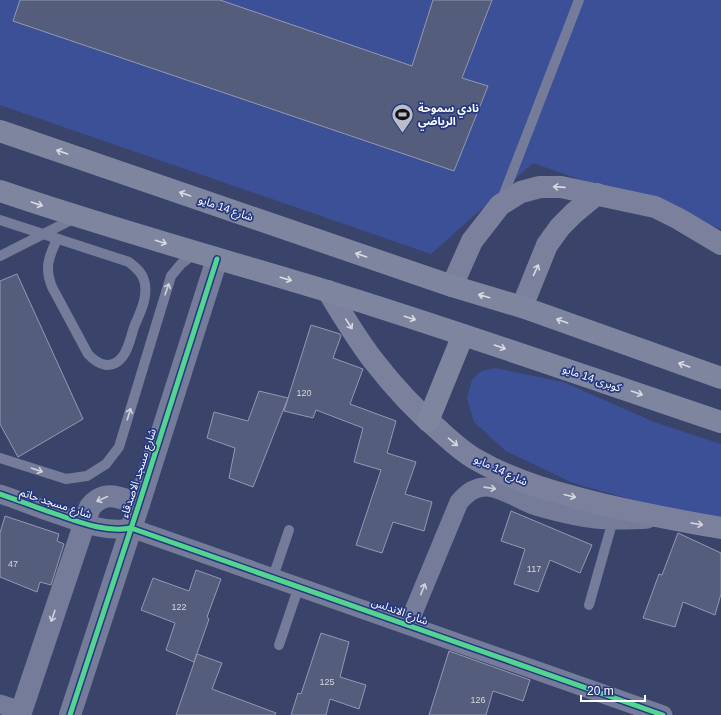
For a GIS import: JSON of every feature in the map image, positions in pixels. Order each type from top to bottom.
[{"type":"main road","name":"شارع 14 مايو","points":[[0,131],[452,286],[522,307]]},
{"type":"main road","points":[[452,286],[472,241],[500,205],[521,192],[540,187],[562,187],[655,207],[679,219],[721,244]]},
{"type":"main road","points":[[0,191],[195,253],[328,291],[463,335],[428,421]]},
{"type":"main road","points":[[597,194],[574,212],[560,227],[547,245],[522,307],[721,378]]},
{"type":"main road","name":"شارع 14 مايو","points":[[328,291],[372,359],[398,391],[455,445],[476,460],[501,473],[537,487],[568,496],[665,519],[721,528]]},
{"type":"main road","name":"كوبرى 14 مايو","points":[[463,335],[721,422]]},
{"type":"street","name":"شارع مسجد الاصدقاء","points":[[70,715],[217,259]]},
{"type":"street","points":[[408,625],[459,502],[466,494],[476,488],[486,487],[497,489],[534,506],[573,516],[613,520],[665,519]]},
{"type":"street","name":"شارع مسجد حاتم","points":[[0,494],[84,524],[112,529],[131,528]]},
{"type":"street","name":"شارع مسجد الاصدقاء","points":[[20,713],[90,507],[100,498],[107,496],[114,496],[139,504]]},
{"type":"street","name":"شارع الاندلس","points":[[131,528],[663,715]]},
{"type":"street","points":[[0,704],[20,713]]},
{"type":"lane","points":[[500,205],[579,0]]},
{"type":"lane","points":[[0,256],[77,216]]},
{"type":"lane","points":[[0,220],[129,262],[138,269],[144,279],[146,291],[144,302],[124,356],[116,363],[105,365],[95,362],[88,354],[52,287],[48,278],[47,267],[49,257],[57,239]]},
{"type":"lane","points":[[0,458],[66,479],[87,476],[106,464],[119,447],[171,276],[181,264],[195,253]]},
{"type":"lane","points":[[589,605],[613,520]]},
{"type":"lane","points":[[273,577],[289,530]]},
{"type":"lane","points":[[279,645],[299,586]]},
{"type":"shaded area","name":"نادي سموحة الرياضي","points":[[0,0],[721,0],[721,229],[533,163],[431,254],[0,105]]},
{"type":"shaded area","points":[[495,368],[563,382],[654,422],[721,444],[721,518],[658,507],[573,483],[506,451],[474,422],[467,398],[472,380],[482,371]]},
{"type":"building","points":[[20,0],[220,0],[412,66],[433,0],[492,0],[462,78],[488,86],[454,171],[13,21]]},
{"type":"building","points":[[17,274],[83,419],[18,457],[0,424],[0,281]]},
{"type":"building","points":[[311,325],[340,334],[341,336],[333,358],[363,369],[350,404],[396,421],[387,453],[416,462],[405,494],[432,502],[424,531],[393,522],[382,553],[356,545],[381,470],[354,462],[363,428],[316,410],[313,418],[284,411]]},
{"type":"building","points":[[259,391],[288,398],[253,487],[229,478],[235,448],[207,438],[214,412],[248,421]]},
{"type":"building","points":[[511,511],[592,545],[580,573],[550,560],[538,592],[514,584],[525,549],[501,541]]},
{"type":"building","points":[[5,516],[59,534],[57,541],[64,544],[51,585],[40,582],[37,592],[0,577],[0,533]]},
{"type":"building","points":[[678,533],[721,553],[721,594],[715,615],[683,602],[675,627],[643,618],[659,574],[662,575]]},
{"type":"building","points":[[196,570],[221,579],[207,617],[209,619],[194,662],[166,650],[175,623],[141,610],[153,578],[189,591]]},
{"type":"building","points":[[321,633],[349,642],[340,677],[366,685],[359,709],[330,699],[326,715],[291,715],[298,693],[301,694]]},
{"type":"building","points":[[449,651],[530,680],[523,701],[493,691],[486,715],[429,715]]},
{"type":"building","points":[[197,654],[222,663],[212,689],[276,713],[275,715],[176,715]]},
{"type":"cycle path","points":[[70,715],[217,259]]},
{"type":"cycle path","points":[[0,494],[101,528],[131,528],[663,715]]},
{"type":"place","name":"نادي سموحة الرياضي","points":[[402,134]]}]
